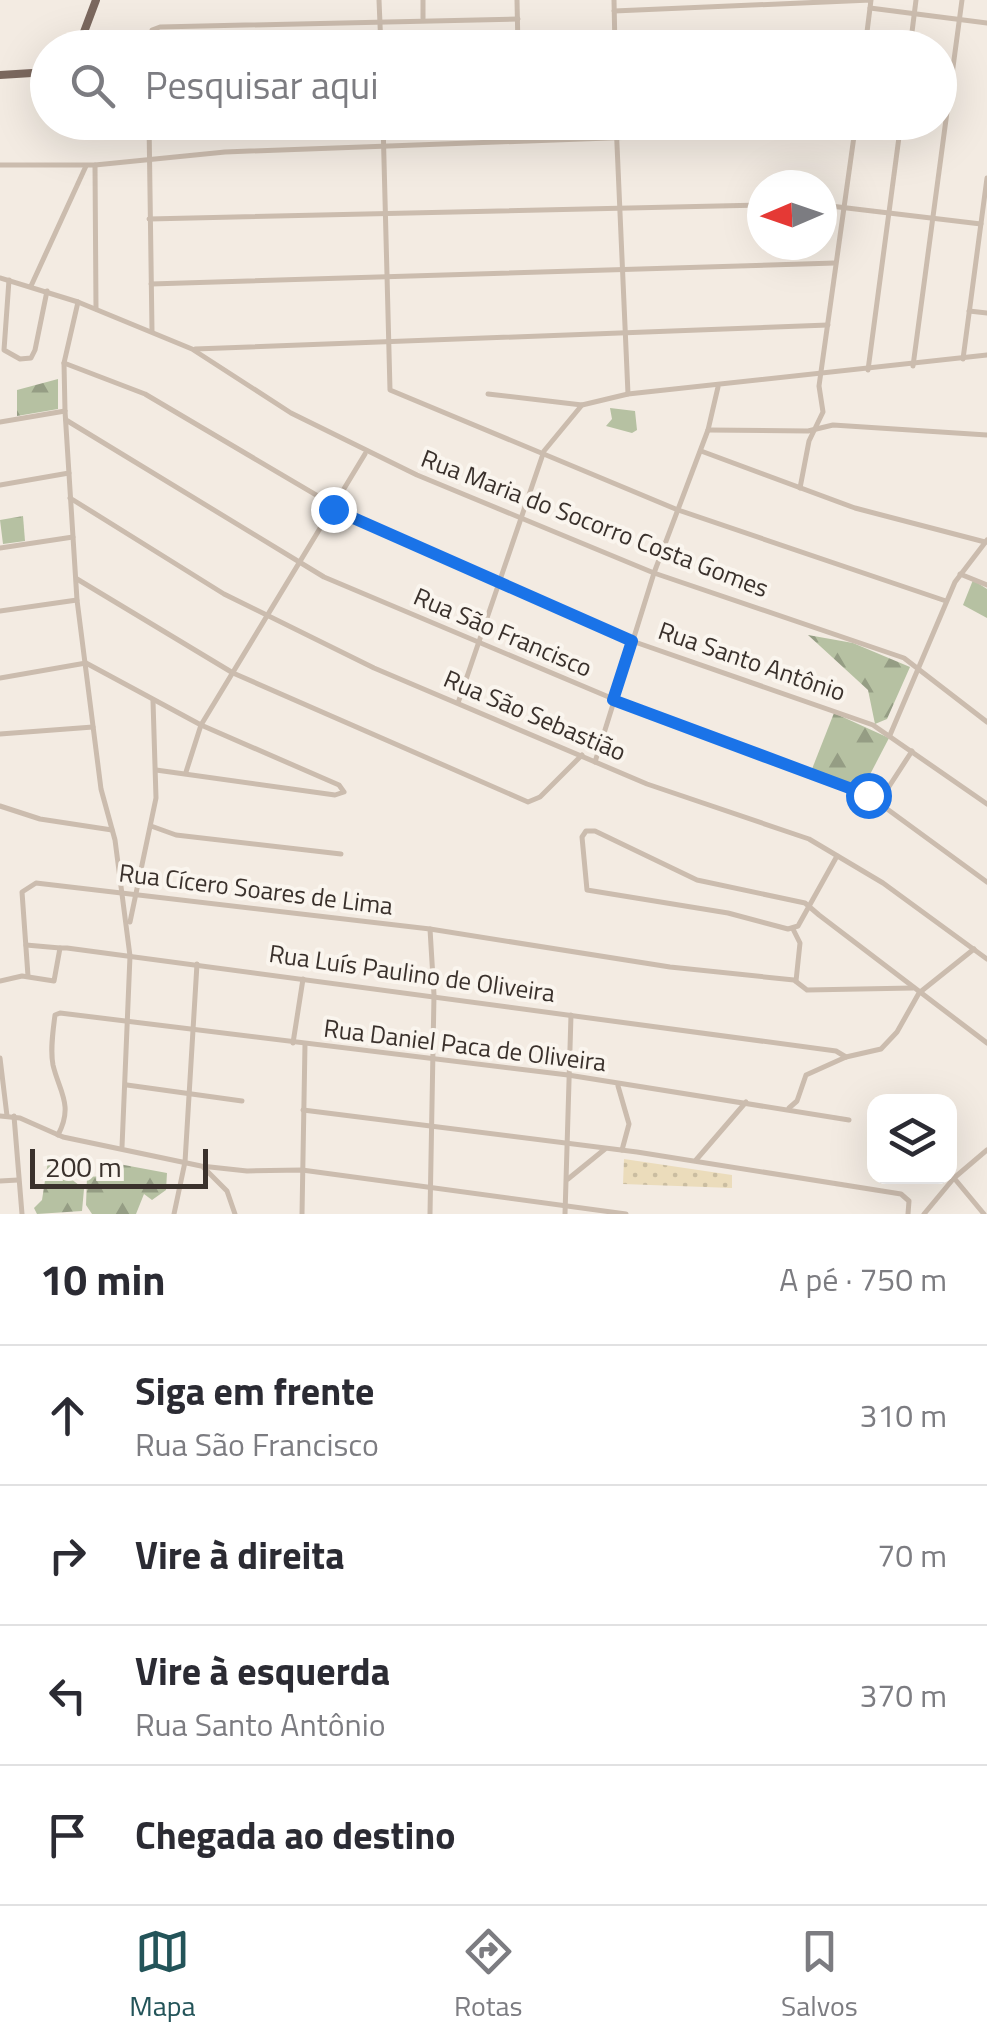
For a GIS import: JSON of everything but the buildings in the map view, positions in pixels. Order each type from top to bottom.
[{"type":"main road","points":[[85,30],[96,0]]},
{"type":"main road","points":[[0,74],[30,73]]},
{"type":"street","points":[[379,0],[380,30]]},
{"type":"street","points":[[422,0],[423,18]]},
{"type":"street","points":[[517,0],[518,30]]},
{"type":"street","points":[[614,0],[614,30]]},
{"type":"street","points":[[913,30],[916,0]]},
{"type":"street","points":[[957,35],[962,0]]},
{"type":"street","points":[[614,11],[870,4],[915,14],[987,22]]},
{"type":"street","points":[[867,30],[870,4]]},
{"type":"street","points":[[152,30],[160,26],[518,18]]},
{"type":"street","points":[[149,140],[152,331]]},
{"type":"street","points":[[384,140],[390,390],[678,510],[946,601]]},
{"type":"street","points":[[0,165],[95,166],[225,152],[574,140]]},
{"type":"street","points":[[616,140],[628,394]]},
{"type":"street","points":[[800,488],[814,430],[823,412],[818,393],[853,140]]},
{"type":"street","points":[[868,370],[899,140]]},
{"type":"street","points":[[913,366],[943,140]]},
{"type":"street","points":[[31,286],[87,166]]},
{"type":"street","points":[[95,166],[96,309]]},
{"type":"street","points":[[963,360],[983,236],[980,224],[987,178]]},
{"type":"street","points":[[837,204],[980,224]]},
{"type":"street","points":[[150,220],[747,205]]},
{"type":"street","points":[[152,284],[836,263]]},
{"type":"street","name":"Rua Maria do Socorro Costa Gomes","points":[[0,278],[78,302],[192,349],[272,402],[365,454],[654,572],[813,629],[858,639],[918,666],[987,722]]},
{"type":"street","points":[[9,280],[3,347],[20,359],[30,358],[35,350],[48,291]]},
{"type":"street","points":[[78,302],[64,363],[65,411],[77,600],[104,804],[128,930],[130,1021],[122,1147]]},
{"type":"street","points":[[969,311],[987,314]]},
{"type":"street","points":[[192,349],[828,325]]},
{"type":"street","points":[[488,394],[582,404],[628,394],[987,355]]},
{"type":"street","name":"Rua Santo Antônio","points":[[64,363],[145,394],[333,509],[632,641],[811,702],[890,735],[987,804]]},
{"type":"street","points":[[596,762],[654,572],[708,430],[718,386]]},
{"type":"street","points":[[458,703],[544,451],[582,404]]},
{"type":"street","points":[[0,422],[65,411]]},
{"type":"street","name":"Rua São Francisco","points":[[66,420],[299,564],[613,700],[827,777],[879,802],[987,882]]},
{"type":"street","points":[[708,430],[814,430],[833,425],[987,435]]},
{"type":"street","points":[[700,451],[920,528],[986,541],[960,574],[946,601],[890,735]]},
{"type":"street","points":[[186,772],[201,725],[365,454]]},
{"type":"street","points":[[0,485],[70,473]]},
{"type":"street","name":"Rua São Sebastião","points":[[70,498],[267,618],[698,804],[802,836],[987,959]]},
{"type":"street","points":[[0,548],[73,537]]},
{"type":"street","points":[[960,574],[987,585]]},
{"type":"street","points":[[76,578],[232,672],[532,802],[582,755]]},
{"type":"street","points":[[0,611],[77,600]]},
{"type":"street","points":[[0,678],[86,664],[201,725],[339,784],[344,790],[341,795],[156,770]]},
{"type":"street","points":[[128,930],[150,826],[156,770],[153,701]]},
{"type":"street","points":[[0,734],[93,726]]},
{"type":"street","points":[[879,802],[912,751]]},
{"type":"street","points":[[0,806],[50,822],[112,830]]},
{"type":"street","points":[[150,826],[176,835],[341,854]]},
{"type":"street","points":[[796,980],[800,944],[792,929],[728,913],[587,890],[583,833],[595,831],[697,880],[810,906],[987,1043]]},
{"type":"street","points":[[792,929],[810,906],[837,856]]},
{"type":"street","name":"Rua Cícero Soares de Lima","points":[[28,976],[22,892],[28,884],[430,929],[670,967],[796,980],[812,991],[916,991]]},
{"type":"street","points":[[430,929],[434,996],[430,1214]]},
{"type":"street","name":"Rua Luís Paulino de Oliveira","points":[[26,945],[434,996],[836,1051],[846,1057]]},
{"type":"street","points":[[0,981],[28,976],[54,981],[60,948]]},
{"type":"street","points":[[786,1110],[796,1101],[806,1075],[886,1045],[916,991],[974,949]]},
{"type":"street","points":[[174,1214],[185,1162],[198,964]]},
{"type":"street","points":[[293,1043],[303,979]]},
{"type":"street","name":"Rua Daniel Paca de Oliveira","points":[[58,1136],[63,1124],[64,1092],[53,1062],[57,1013],[568,1074],[618,1086],[850,1120]]},
{"type":"street","points":[[565,1214],[572,1015]]},
{"type":"street","points":[[302,1214],[304,1044]]},
{"type":"street","points":[[0,1058],[22,1214]]},
{"type":"street","points":[[127,1085],[242,1101]]},
{"type":"street","points":[[618,1086],[629,1124],[622,1150]]},
{"type":"street","points":[[696,1160],[746,1102]]},
{"type":"street","points":[[303,1110],[430,1122],[902,1194],[909,1201],[908,1214]]},
{"type":"street","points":[[7,1116],[58,1136],[201,1166],[241,1171],[302,1170],[626,1214]]},
{"type":"street","points":[[566,1182],[604,1149]]},
{"type":"street","points":[[957,1175],[987,1150]]},
{"type":"street","points":[[201,1166],[227,1191],[235,1214]]},
{"type":"street","points":[[0,1181],[18,1180]]},
{"type":"street","points":[[957,1182],[984,1214]]},
{"type":"street","points":[[924,1214],[949,1184]]},
{"type":"green space","points":[[58,379],[58,409],[17,416],[17,390]]},
{"type":"green space","points":[[610,408],[635,411],[637,430],[632,433],[606,426],[612,419]]},
{"type":"green space","points":[[23,516],[25,541],[3,544],[0,520]]},
{"type":"green space","points":[[973,580],[987,589],[987,618],[963,605]]},
{"type":"green space","points":[[808,635],[853,643],[910,667],[887,719],[875,724],[868,690]]},
{"type":"green space","points":[[834,713],[889,738],[863,788],[812,769]]},
{"type":"green space","points":[[48,1161],[84,1189],[82,1211],[37,1214],[34,1208],[42,1200]]},
{"type":"green space","points":[[108,1162],[167,1173],[166,1190],[152,1200],[144,1194],[136,1214],[92,1214],[86,1205],[87,1177],[105,1176]]},
{"type":"sand","points":[[624,1159],[732,1175],[732,1188],[623,1184]]},
{"type":"route","points":[[333,509],[632,641],[613,700],[868,795]]}]
